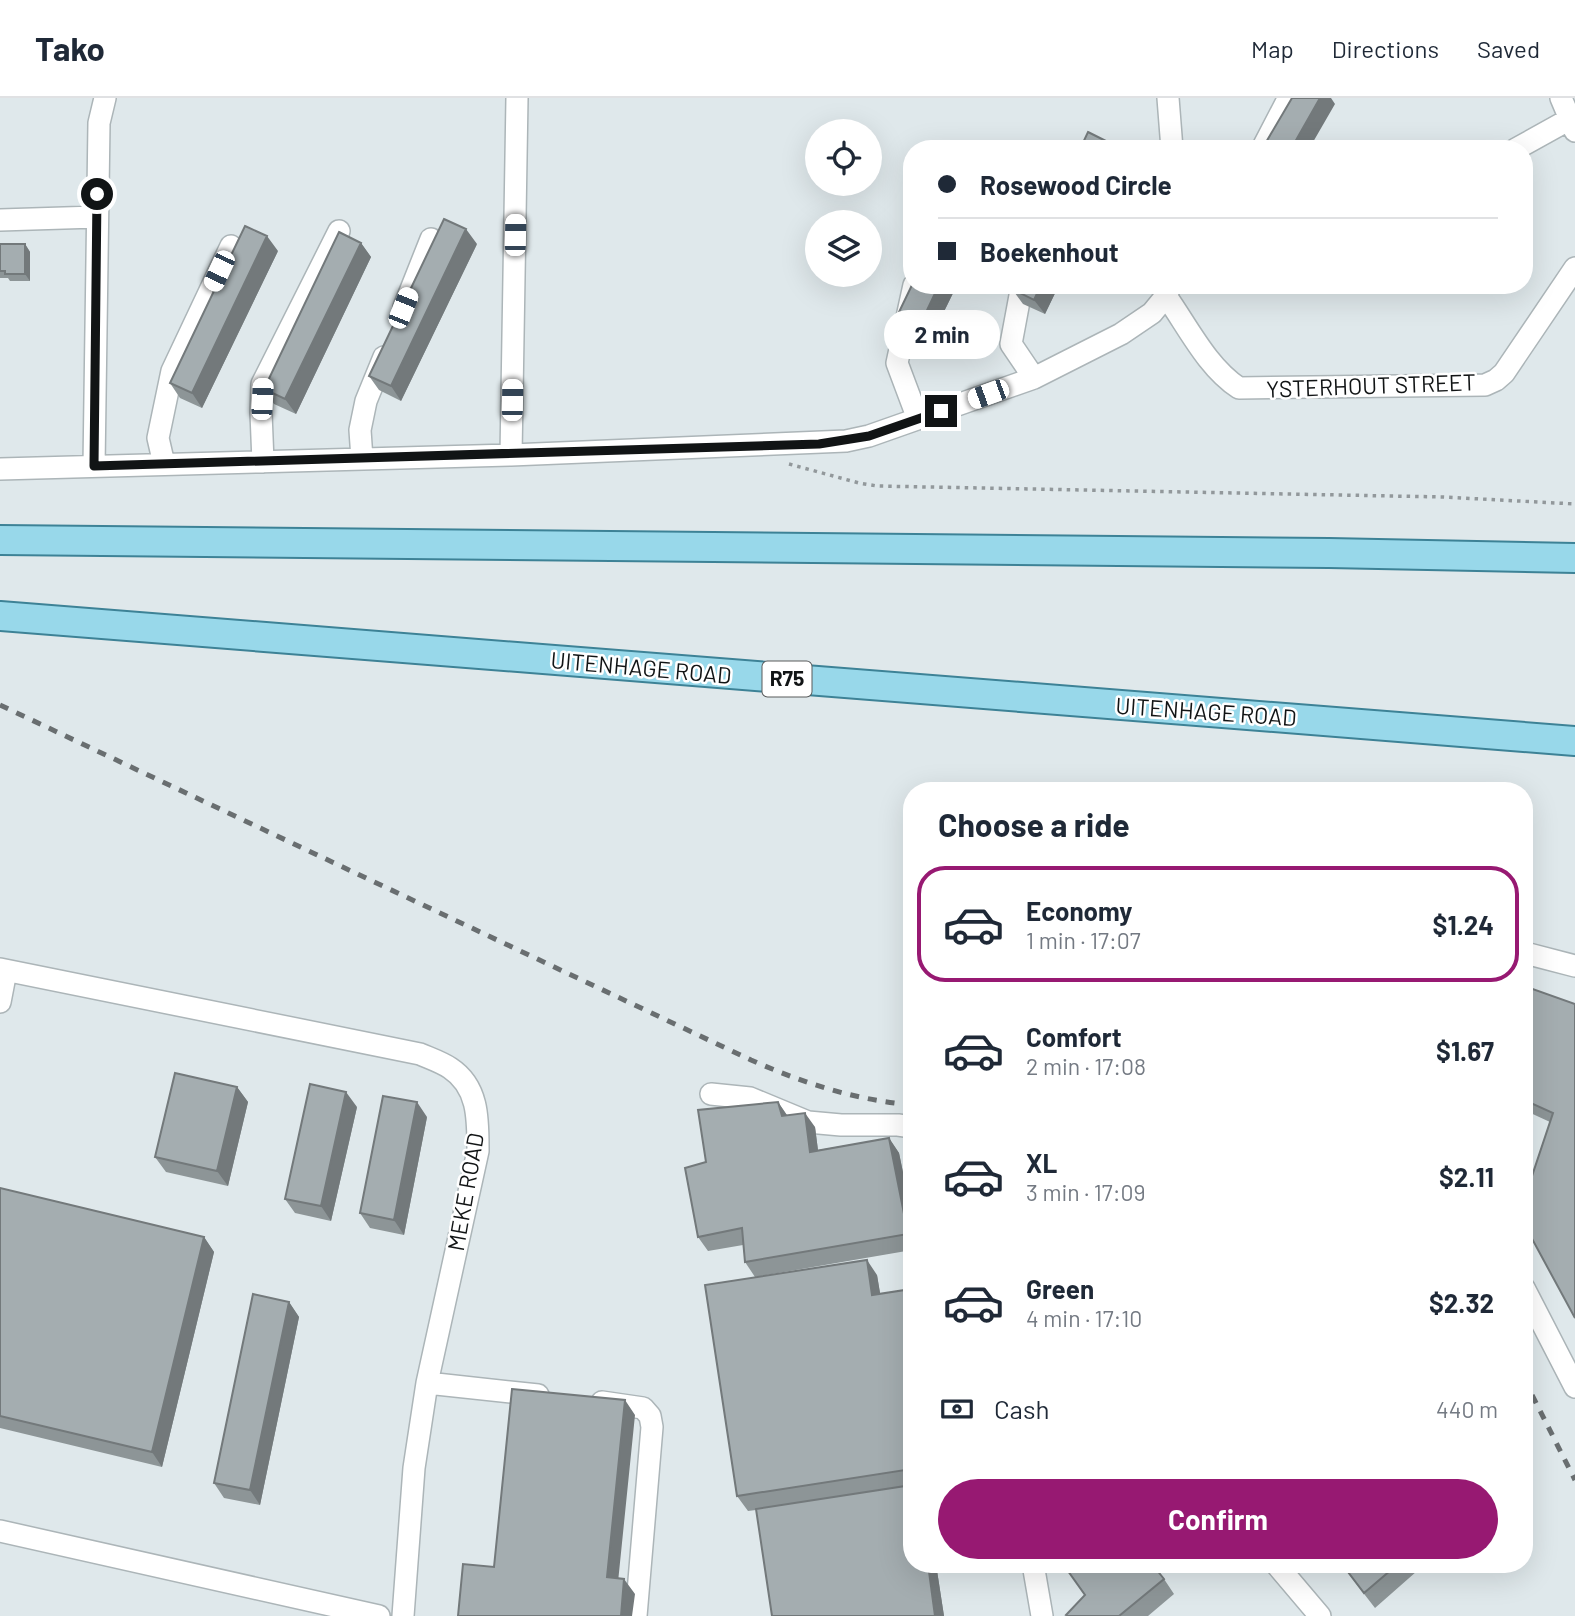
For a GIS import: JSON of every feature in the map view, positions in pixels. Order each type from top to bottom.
[{"type":"main road","points":[[0,540],[1575,558]]},
{"type":"main road","name":"UITENHAGE ROAD","points":[[0,616],[1575,741]]},
{"type":"street","points":[[94,466],[96,217],[99,123],[105,98]]},
{"type":"street","points":[[511,455],[517,98]]},
{"type":"street","points":[[1168,98],[1171,140]]},
{"type":"street","points":[[1533,142],[1572,125],[1561,98]]},
{"type":"street","points":[[1267,140],[1287,101]]},
{"type":"street","points":[[0,220],[96,217]]},
{"type":"street","points":[[264,462],[262,384],[339,231]]},
{"type":"street","points":[[362,459],[360,430],[366,401],[431,239]]},
{"type":"street","points":[[164,464],[158,438],[172,371],[230,246]]},
{"type":"street","name":"YSTERHOUT STREET","points":[[1170,294],[1216,367],[1226,380],[1239,388],[1252,390],[1485,384],[1504,373],[1575,268]]},
{"type":"street","points":[[912,294],[897,363],[918,419]]},
{"type":"street","points":[[1020,294],[1011,344],[1034,378]]},
{"type":"street","points":[[0,470],[819,444],[869,436],[1034,378],[1121,334],[1152,313],[1166,294]]},
{"type":"street","points":[[1533,955],[1575,966]]},
{"type":"street","points":[[0,1002],[3,970]]},
{"type":"street","name":"MEKE ROAD","points":[[3,970],[420,1054],[450,1068],[469,1086],[478,1112],[478,1152],[427,1383],[414,1468],[403,1616]]},
{"type":"street","points":[[711,1094],[750,1098],[808,1122],[903,1126]]},
{"type":"street","points":[[1533,1305],[1575,1387]]},
{"type":"street","points":[[427,1383],[643,1408],[650,1416],[652,1427],[636,1616]]},
{"type":"street","points":[[0,1531],[379,1616]]},
{"type":"street","points":[[1035,1573],[1042,1616]]},
{"type":"street","points":[[1284,1573],[1320,1616]]},
{"type":"path","points":[[785,463],[877,486],[1443,497],[1575,504]]},
{"type":"building","points":[[1292,98],[1320,98],[1296,140],[1267,140]]},
{"type":"building","points":[[1088,132],[1104,140],[1084,140]]},
{"type":"building","points":[[444,219],[466,229],[391,386],[369,376]]},
{"type":"building","points":[[245,226],[267,236],[192,393],[170,383]]},
{"type":"building","points":[[339,232],[361,243],[285,399],[264,389]]},
{"type":"building","points":[[0,244],[25,244],[25,274],[5,274],[5,271],[0,271]]},
{"type":"building","points":[[908,294],[935,294],[921,323],[899,312]]},
{"type":"building","points":[[1022,294],[1037,294],[1034,300]]},
{"type":"building","points":[[1533,989],[1575,1004],[1575,1318],[1533,1241],[1533,1173],[1553,1113],[1533,1104]]},
{"type":"building","points":[[175,1073],[237,1087],[217,1171],[155,1157]]},
{"type":"building","points":[[310,1084],[346,1092],[321,1206],[285,1199]]},
{"type":"building","points":[[383,1096],[417,1102],[394,1220],[360,1213]]},
{"type":"building","points":[[778,1102],[782,1116],[805,1113],[810,1152],[889,1138],[903,1209],[903,1235],[745,1262],[742,1228],[698,1237],[685,1168],[706,1162],[698,1110]]},
{"type":"building","points":[[0,1188],[204,1237],[152,1452],[0,1416]]},
{"type":"building","points":[[867,1260],[872,1295],[903,1290],[903,1470],[737,1496],[705,1285]]},
{"type":"building","points":[[253,1294],[289,1302],[250,1490],[214,1483]]},
{"type":"building","points":[[512,1389],[625,1400],[607,1577],[624,1579],[621,1616],[458,1616],[463,1564],[494,1567]]},
{"type":"building","points":[[903,1486],[903,1573],[929,1573],[935,1616],[772,1616],[756,1509]]},
{"type":"building","points":[[1069,1573],[1159,1573],[1164,1579],[1119,1616],[1066,1615],[1085,1595]]},
{"type":"building","points":[[1349,1573],[1387,1573],[1364,1593]]},
{"type":"railway","points":[[0,705],[751,1060],[830,1089],[903,1104]]},
{"type":"railway","points":[[1533,1397],[1575,1480]]},
{"type":"route","points":[[97,194],[94,466],[819,444],[846,442],[869,436],[941,411]]}]
